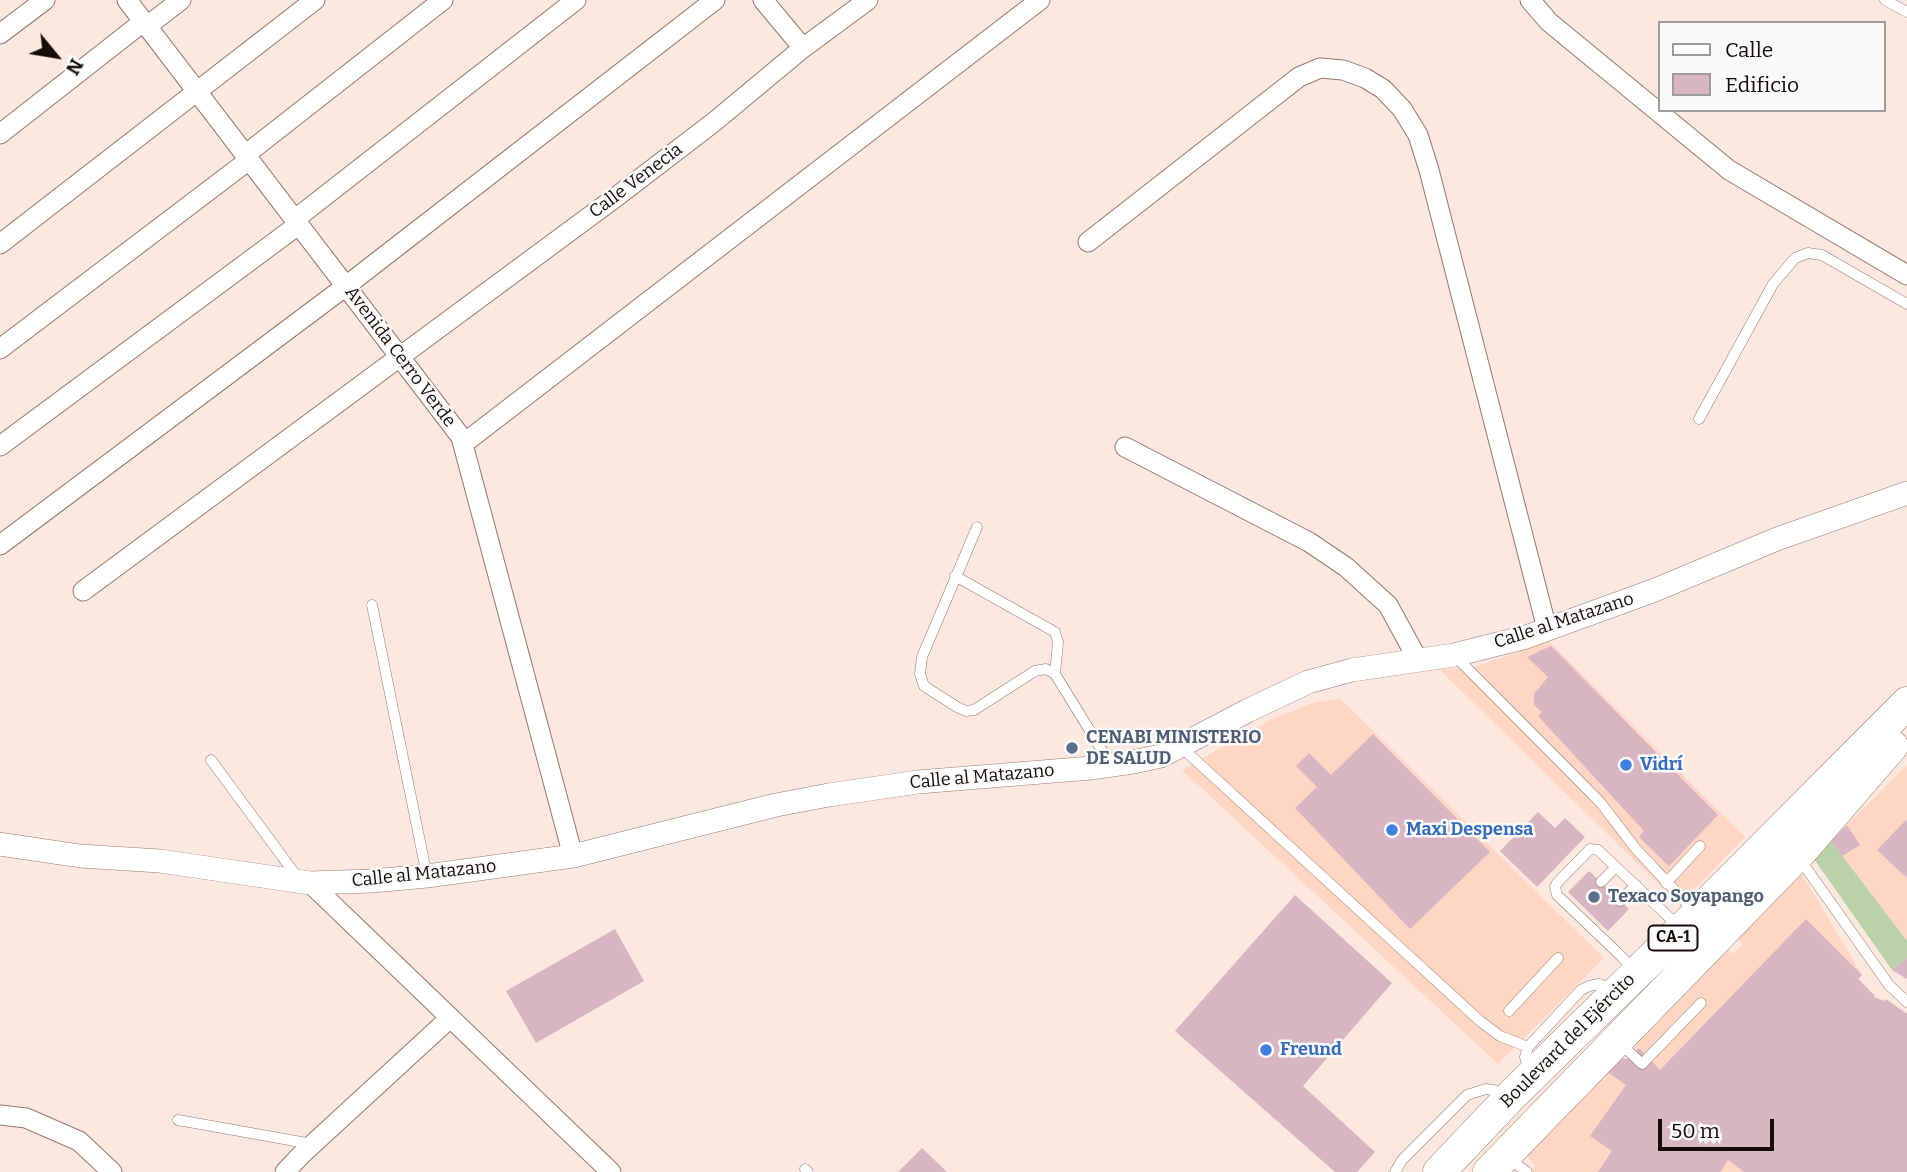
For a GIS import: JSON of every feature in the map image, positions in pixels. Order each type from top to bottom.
[{"type":"highway","points":[[1740,872],[1797,799],[1907,678]]},
{"type":"highway","name":"Boulevard del Ejército","points":[[1438,1172],[1479,1130],[1524,1072],[1624,986],[1907,703]]},
{"type":"highway","name":"Boulevard del Ejército","points":[[1507,1167],[1537,1124],[1800,852],[1907,729]]},
{"type":"highway","points":[[1800,852],[1830,833],[1907,755]]},
{"type":"highway","points":[[1524,1072],[1508,1115],[1511,1123],[1525,1128],[1537,1124]]},
{"type":"highway","points":[[1479,1130],[1496,1126],[1506,1131],[1511,1141],[1507,1167]]},
{"type":"street","points":[[0,34],[45,0]]},
{"type":"street","name":"Avenida Cerro Verde","points":[[127,0],[461,437],[573,856]]},
{"type":"street","points":[[0,134],[145,24],[181,0]]},
{"type":"street","points":[[0,244],[315,0]]},
{"type":"street","points":[[0,349],[247,158],[443,0]]},
{"type":"street","points":[[0,446],[296,223],[576,0]]},
{"type":"street","points":[[0,545],[346,286],[715,0]]},
{"type":"street","points":[[763,0],[803,48]]},
{"type":"street","name":"Calle Venecia","points":[[83,591],[649,172],[803,48],[868,0]]},
{"type":"street","points":[[463,444],[1040,0]]},
{"type":"street","points":[[1530,0],[1549,22],[1658,112]]},
{"type":"street","points":[[1088,242],[1299,77],[1320,68],[1343,70],[1383,89],[1402,109],[1418,135],[1429,170],[1547,629]]},
{"type":"street","points":[[1658,112],[1729,170],[1907,275]]},
{"type":"street","points":[[1125,447],[1309,542],[1346,567],[1388,605],[1418,660]]},
{"type":"street","name":"Calle al Matazano","points":[[0,844],[80,856],[160,861],[305,882],[427,876],[573,856],[830,794],[918,782],[1111,765],[1161,756],[1308,682],[1352,670],[1454,655],[1526,637],[1655,590],[1777,539],[1907,494]]},
{"type":"street","name":"Calle al Matazano","points":[[305,882],[611,1172]]},
{"type":"street","points":[[285,1172],[450,1018]]},
{"type":"street","points":[[0,1115],[26,1118],[79,1141],[112,1172]]},
{"type":"lane","points":[[1885,0],[1907,12]]},
{"type":"lane","points":[[1699,419],[1773,284],[1795,258],[1808,253],[1822,256],[1907,304]]},
{"type":"lane","points":[[977,527],[922,657],[920,674],[924,686],[957,707],[966,711],[974,710],[1035,671],[1046,669],[1055,674],[1111,765]]},
{"type":"lane","points":[[955,576],[1055,632],[1058,642],[1055,674]]},
{"type":"lane","points":[[372,605],[427,876]]},
{"type":"lane","points":[[1454,655],[1600,802],[1636,849],[1696,915],[1674,922],[1598,850],[1590,849],[1555,887],[1557,895],[1597,926],[1628,964],[1630,970],[1624,986]]},
{"type":"lane","points":[[1180,746],[1480,1021],[1500,1036],[1524,1072],[1466,1095],[1402,1160],[1395,1172]]},
{"type":"lane","points":[[211,760],[305,882]]},
{"type":"lane","points":[[1666,883],[1700,846]]},
{"type":"lane","points":[[1800,852],[1805,864],[1889,985],[1907,1002]]},
{"type":"lane","points":[[1601,883],[1616,867]]},
{"type":"lane","points":[[1620,901],[1636,885]]},
{"type":"lane","points":[[1508,1011],[1558,958]]},
{"type":"lane","points":[[1617,1040],[1642,1065],[1701,1003]]},
{"type":"lane","points":[[178,1120],[312,1144]]},
{"type":"shaded area","points":[[1549,641],[1745,837],[1680,905],[1440,670],[1475,667]]},
{"type":"shaded area","points":[[1341,699],[1604,958],[1498,1064],[1182,770],[1272,719],[1316,702]]},
{"type":"shaded area","points":[[1907,765],[1907,941],[1831,841]]},
{"type":"shaded area","points":[[1801,873],[1862,975],[1859,979],[1875,996],[1792,1081],[1744,1172],[1531,1172],[1535,1166],[1525,1154],[1606,1071],[1628,1059],[1637,1050],[1635,1042],[1727,948],[1733,954],[1743,944],[1737,938]]},
{"type":"green space","points":[[1831,841],[1907,941],[1907,958],[1892,970],[1814,859]]},
{"type":"building","name":"Vidrí","points":[[1551,646],[1718,815],[1669,866],[1639,837],[1644,831],[1538,716],[1542,712],[1534,705],[1534,694],[1548,677],[1527,657]]},
{"type":"building","name":"Maxi Despensa","points":[[1373,734],[1490,852],[1410,929],[1295,808],[1317,787],[1296,766],[1309,753],[1331,775]]},
{"type":"building","points":[[1538,812],[1555,828],[1565,818],[1585,837],[1537,887],[1500,851]]},
{"type":"building","points":[[1907,819],[1907,878],[1877,850]]},
{"type":"building","points":[[1847,825],[1860,845],[1842,856],[1831,841]]},
{"type":"building","name":"Texaco Soyapango","points":[[1589,871],[1629,909],[1608,931],[1568,892]]},
{"type":"building","name":"Freund","points":[[1295,895],[1392,983],[1303,1086],[1375,1152],[1357,1172],[1335,1172],[1175,1031]]},
{"type":"building","points":[[1806,919],[1862,975],[1858,979],[1874,997],[1884,1001],[1886,999],[1907,1014],[1907,1172],[1744,1172],[1728,1160],[1720,1172],[1598,1172],[1612,1151],[1590,1136],[1626,1085],[1606,1071],[1620,1058],[1628,1059],[1639,1048],[1660,1070]]},
{"type":"building","points":[[615,929],[644,981],[536,1043],[506,991]]},
{"type":"building","points":[[1907,958],[1907,979],[1892,970]]},
{"type":"building","points":[[922,1148],[947,1172],[898,1172]]},
{"type":"place","name":"CENABI MINISTERIO DE SALUD","points":[[1072,748]]},
{"type":"place","name":"Vidrí","points":[[1626,765]]},
{"type":"place","name":"Maxi Despensa","points":[[1392,830]]},
{"type":"place","name":"Texaco Soyapango","points":[[1594,897]]},
{"type":"place","name":"Freund","points":[[1266,1050]]}]
